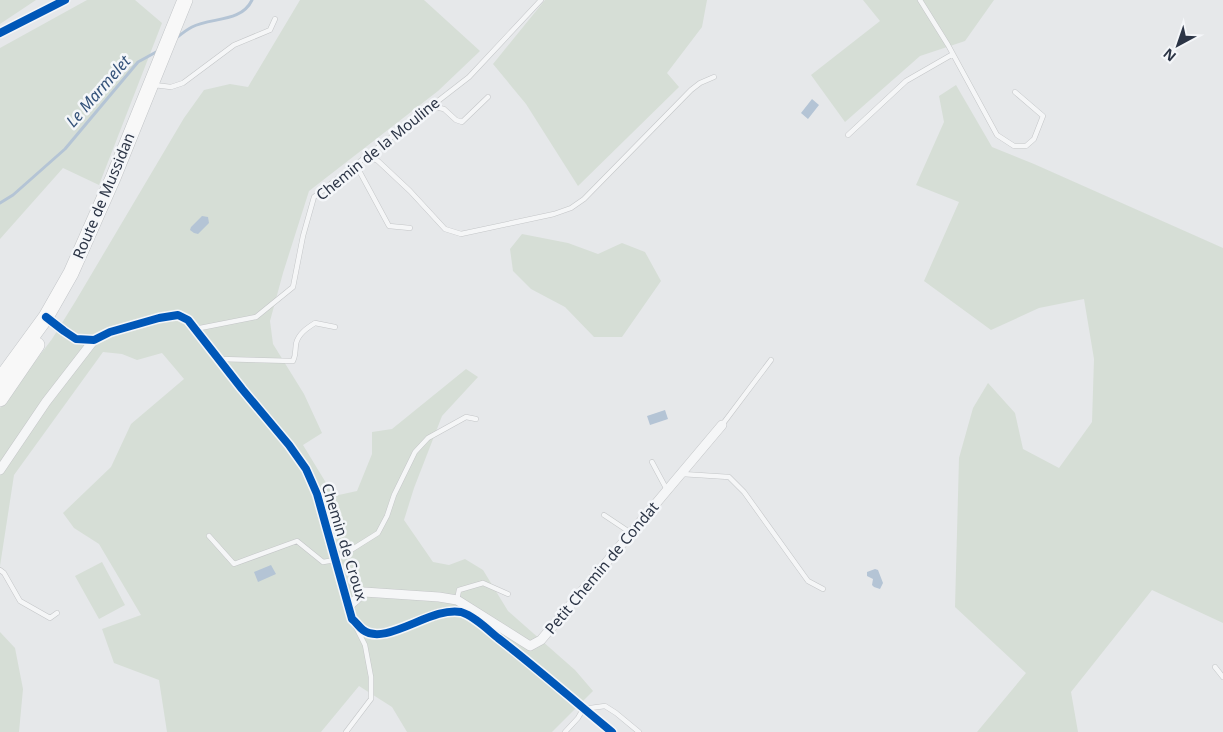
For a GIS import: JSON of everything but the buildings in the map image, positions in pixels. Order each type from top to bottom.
[{"type":"main road","name":"Route de Mussidan","points":[[0,399],[49,320],[92,229],[185,0]]},
{"type":"main road","name":"Route de Mussidan","points":[[0,380],[49,320],[80,278],[101,234],[120,183],[162,56]]},
{"type":"street","points":[[0,33],[65,0]]},
{"type":"street","name":"Chemin de Croux","points":[[94,340],[110,332],[159,318],[178,315],[188,320],[218,360],[290,445],[306,469],[317,494],[352,619],[363,631],[378,634],[396,630],[445,612],[461,612],[490,631],[612,732]]},
{"type":"street","points":[[49,320],[76,339],[94,340]]},
{"type":"street","points":[[0,470],[46,402],[94,340]]},
{"type":"street","name":"Petit Chemin de Condat","points":[[349,606],[364,592],[440,597],[457,600],[530,646],[541,640],[722,425]]},
{"type":"lane","name":"Chemin de la Mouline","points":[[195,329],[256,317],[293,287],[303,236],[314,197],[469,77],[541,0]]},
{"type":"lane","points":[[920,0],[953,54],[997,135],[1014,146],[1026,146],[1034,139],[1043,116],[1015,92]]},
{"type":"lane","points":[[153,85],[170,87],[183,83],[234,45],[270,30],[275,19]]},
{"type":"lane","points":[[848,135],[906,81],[953,54]]},
{"type":"lane","points":[[368,156],[385,167],[445,229],[461,234],[554,214],[572,208],[584,199],[691,90],[700,83],[714,77]]},
{"type":"lane","points":[[431,106],[444,109],[456,120],[462,122],[488,98]]},
{"type":"lane","points":[[356,166],[389,226],[410,228]]},
{"type":"lane","points":[[218,360],[293,361],[296,354],[296,342],[303,331],[315,323],[335,327]]},
{"type":"lane","points":[[722,425],[771,360]]},
{"type":"lane","points":[[208,536],[234,564],[297,541],[323,562],[335,560],[378,533],[415,452],[428,438],[466,417],[476,419]]},
{"type":"lane","points":[[652,462],[667,492]]},
{"type":"lane","points":[[682,474],[729,477],[744,492],[808,581],[823,589]]},
{"type":"lane","points":[[604,515],[632,534]]},
{"type":"lane","points":[[0,570],[4,573],[20,601],[50,618],[57,613]]},
{"type":"lane","points":[[457,600],[459,590],[483,582],[508,594]]},
{"type":"lane","points":[[346,732],[371,698],[371,677],[365,645],[352,619]]},
{"type":"lane","points":[[1215,667],[1223,678]]},
{"type":"lane","points":[[565,732],[584,709],[605,706],[639,732]]},
{"type":"shaded area","points":[[0,0],[36,0],[0,24]]},
{"type":"shaded area","points":[[87,0],[135,0],[162,23],[99,185],[63,168],[0,239],[0,48]]},
{"type":"shaded area","points":[[300,0],[424,0],[480,51],[438,91],[309,191],[270,321],[273,344],[304,394],[322,433],[303,445],[334,496],[357,491],[372,454],[372,432],[392,429],[466,369],[478,377],[442,416],[414,488],[404,520],[433,562],[449,565],[465,559],[483,570],[508,611],[575,670],[593,691],[552,732],[407,732],[392,707],[359,686],[321,732],[167,732],[159,680],[114,663],[102,629],[141,615],[99,544],[74,528],[63,513],[111,467],[131,424],[184,379],[162,353],[137,360],[122,354],[103,352],[14,475],[0,566],[0,408],[52,339],[184,118],[204,90],[230,84],[248,87]]},
{"type":"shaded area","points":[[545,0],[707,0],[702,27],[667,73],[679,87],[578,186],[526,104],[493,64]]},
{"type":"shaded area","points":[[863,0],[994,0],[965,41],[920,56],[845,122],[811,75],[880,21]]},
{"type":"shaded area","points":[[956,85],[992,147],[1223,248],[1223,623],[1152,590],[1071,692],[1078,732],[977,732],[1026,673],[955,607],[959,458],[973,408],[988,383],[1015,413],[1023,449],[1059,468],[1092,422],[1094,359],[1084,299],[1039,308],[991,330],[924,281],[959,202],[916,185],[944,122],[939,96]]},
{"type":"shaded area","points":[[522,234],[568,243],[598,254],[622,243],[645,252],[661,281],[622,337],[594,337],[565,307],[531,289],[513,271],[510,249]]},
{"type":"shaded area","points":[[102,562],[125,605],[99,619],[75,576]]},
{"type":"shaded area","points":[[0,632],[15,648],[23,689],[19,732],[0,732]]},
{"type":"water","points":[[812,99],[819,105],[808,119],[801,113]]},
{"type":"water","points":[[202,216],[208,217],[209,223],[198,234],[194,233],[190,230],[191,227]]},
{"type":"water","points":[[665,410],[668,419],[650,425],[647,416]]},
{"type":"water","points":[[271,565],[276,574],[258,582],[254,572]]},
{"type":"water","points":[[875,569],[878,570],[883,583],[880,589],[872,585],[873,579],[867,576],[867,572]]},
{"type":"waterway","name":"Le Marmelet","points":[[175,39],[192,27],[241,13],[252,0]]},
{"type":"waterway","name":"Le Marmelet","points":[[0,203],[13,195],[65,149],[138,62],[158,51]]},
{"type":"cycle path","points":[[0,33],[65,0]]},
{"type":"cycle path","points":[[46,317],[76,339],[94,340],[110,332],[159,318],[178,315],[188,320],[289,445],[306,469],[317,494],[352,619],[363,630],[373,634],[384,634],[449,612],[461,612],[471,616],[612,732]]}]
